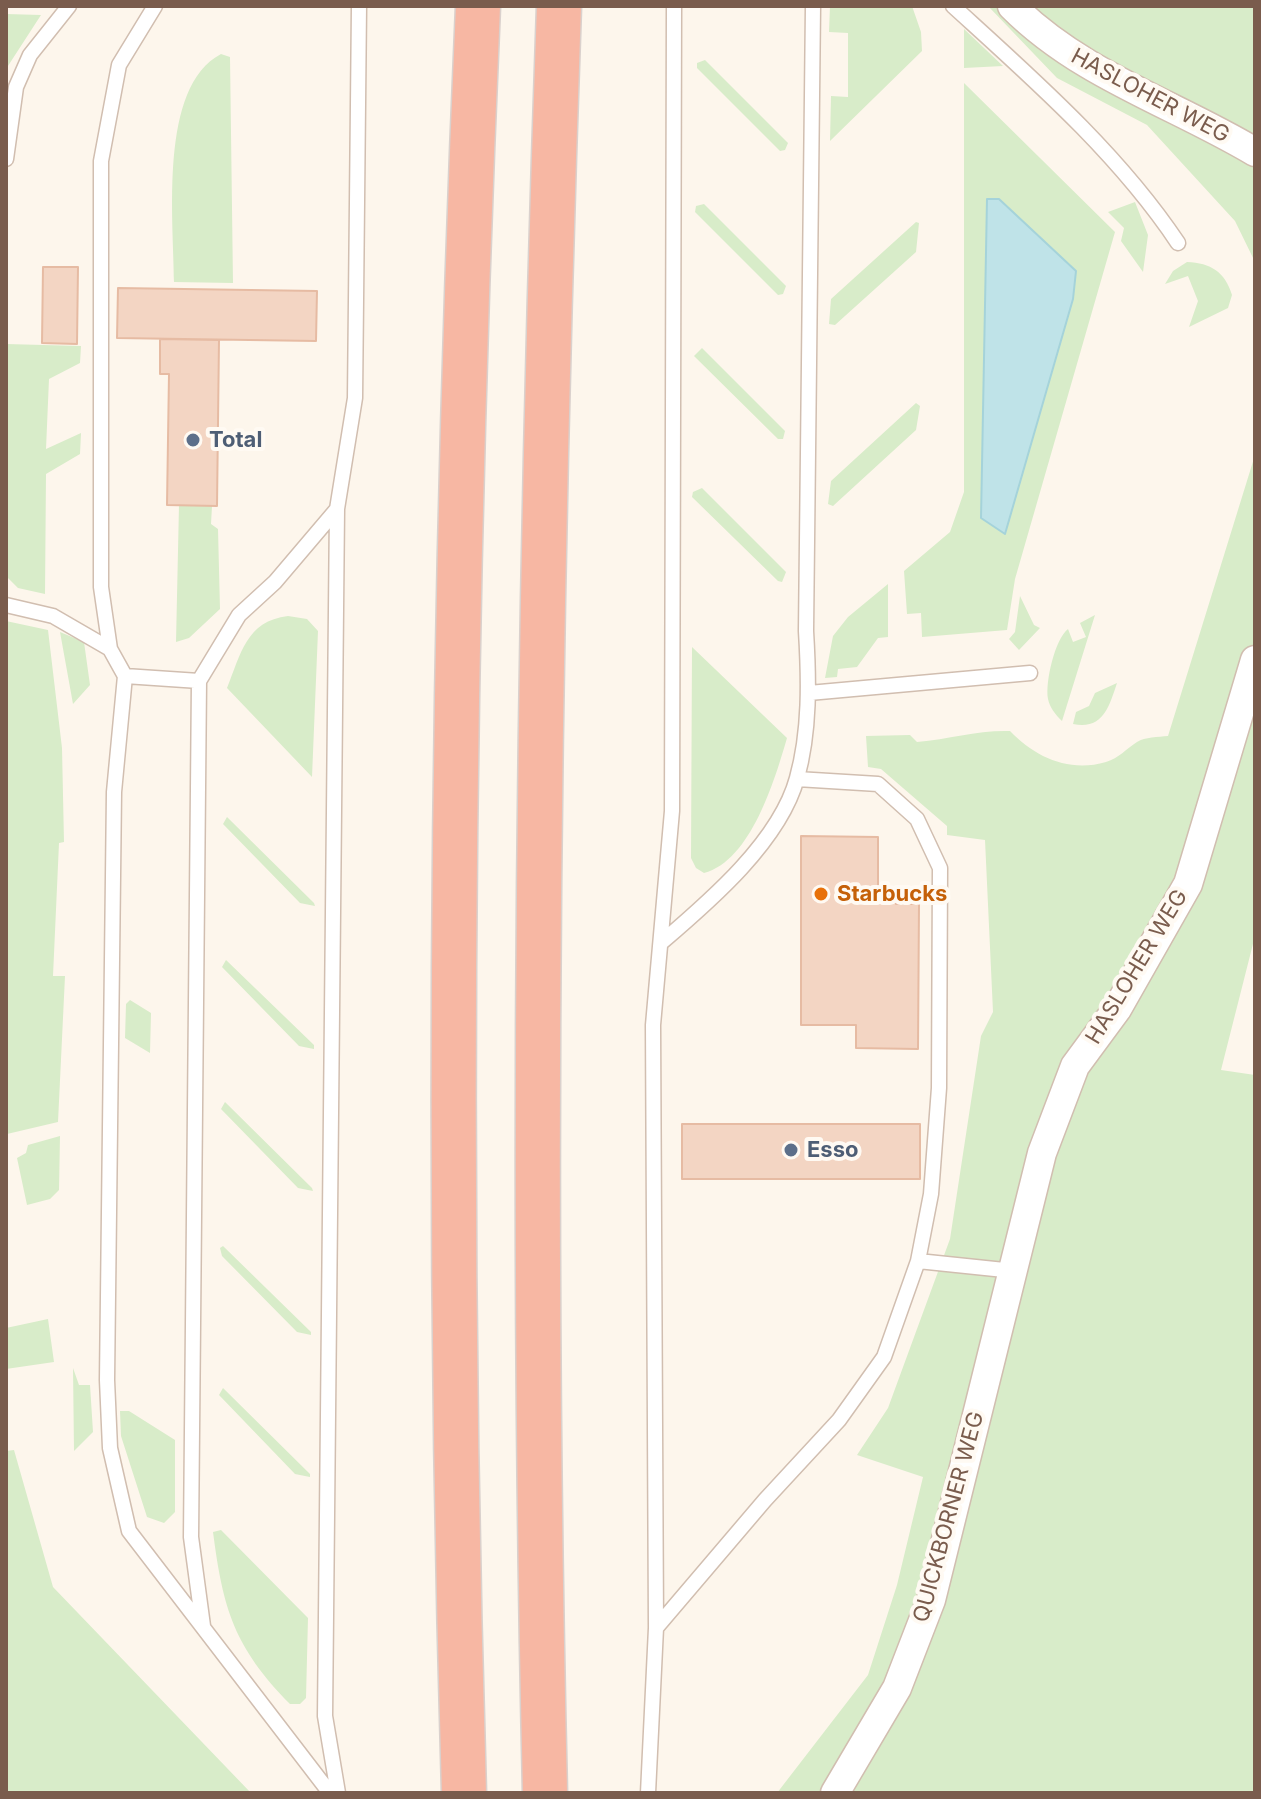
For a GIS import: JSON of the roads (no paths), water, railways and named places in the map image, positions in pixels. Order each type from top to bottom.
[{"type":"highway","points":[[464,1793],[456,1367],[455,826],[464,330],[478,6]]},
{"type":"highway","points":[[545,1793],[537,1371],[537,825],[546,365],[559,6]]},
{"type":"street","name":"HASLOHER WEG","points":[[1012,6],[1040,35],[1109,79],[1255,152]]},
{"type":"street","name":"HASLOHER WEG","points":[[1014,1271],[1042,1153],[1056,1109],[1075,1066],[1117,1009],[1188,884],[1255,660]]},
{"type":"street","name":"QUICKBORNER WEG","points":[[835,1793],[897,1688],[931,1600],[1014,1271]]},
{"type":"lane","points":[[6,159],[16,87],[30,55],[69,6]]},
{"type":"lane","points":[[155,6],[119,65],[101,161],[101,587],[110,649],[125,676],[114,792],[107,1380],[110,1448],[129,1531],[330,1793]]},
{"type":"lane","points":[[338,1793],[325,1716],[337,509],[355,398],[359,6]]},
{"type":"lane","points":[[648,1793],[656,1628],[653,1025],[672,811],[675,602],[674,6]]},
{"type":"lane","points":[[662,942],[737,872],[763,839],[797,779],[809,693],[806,631],[813,6]]},
{"type":"lane","points":[[953,6],[1005,52],[1134,183],[1178,243]]},
{"type":"lane","points":[[203,1627],[191,1537],[199,681],[239,615],[275,582],[337,509]]},
{"type":"lane","points":[[6,605],[53,616],[110,649]]},
{"type":"lane","points":[[809,693],[1030,673]]},
{"type":"lane","points":[[125,676],[199,681]]},
{"type":"lane","points":[[656,1628],[765,1500],[839,1420],[884,1357],[918,1261],[931,1194],[939,1088],[940,868],[917,819],[878,784],[797,779]]},
{"type":"lane","points":[[918,1261],[1014,1271]]},
{"type":"water","points":[[987,199],[999,199],[1076,271],[1073,299],[1005,534],[981,518]]},
{"type":"place","name":"Total","points":[[193,440]]},
{"type":"place","name":"Starbucks","points":[[821,894]]},
{"type":"place","name":"Esso","points":[[791,1150]]}]
